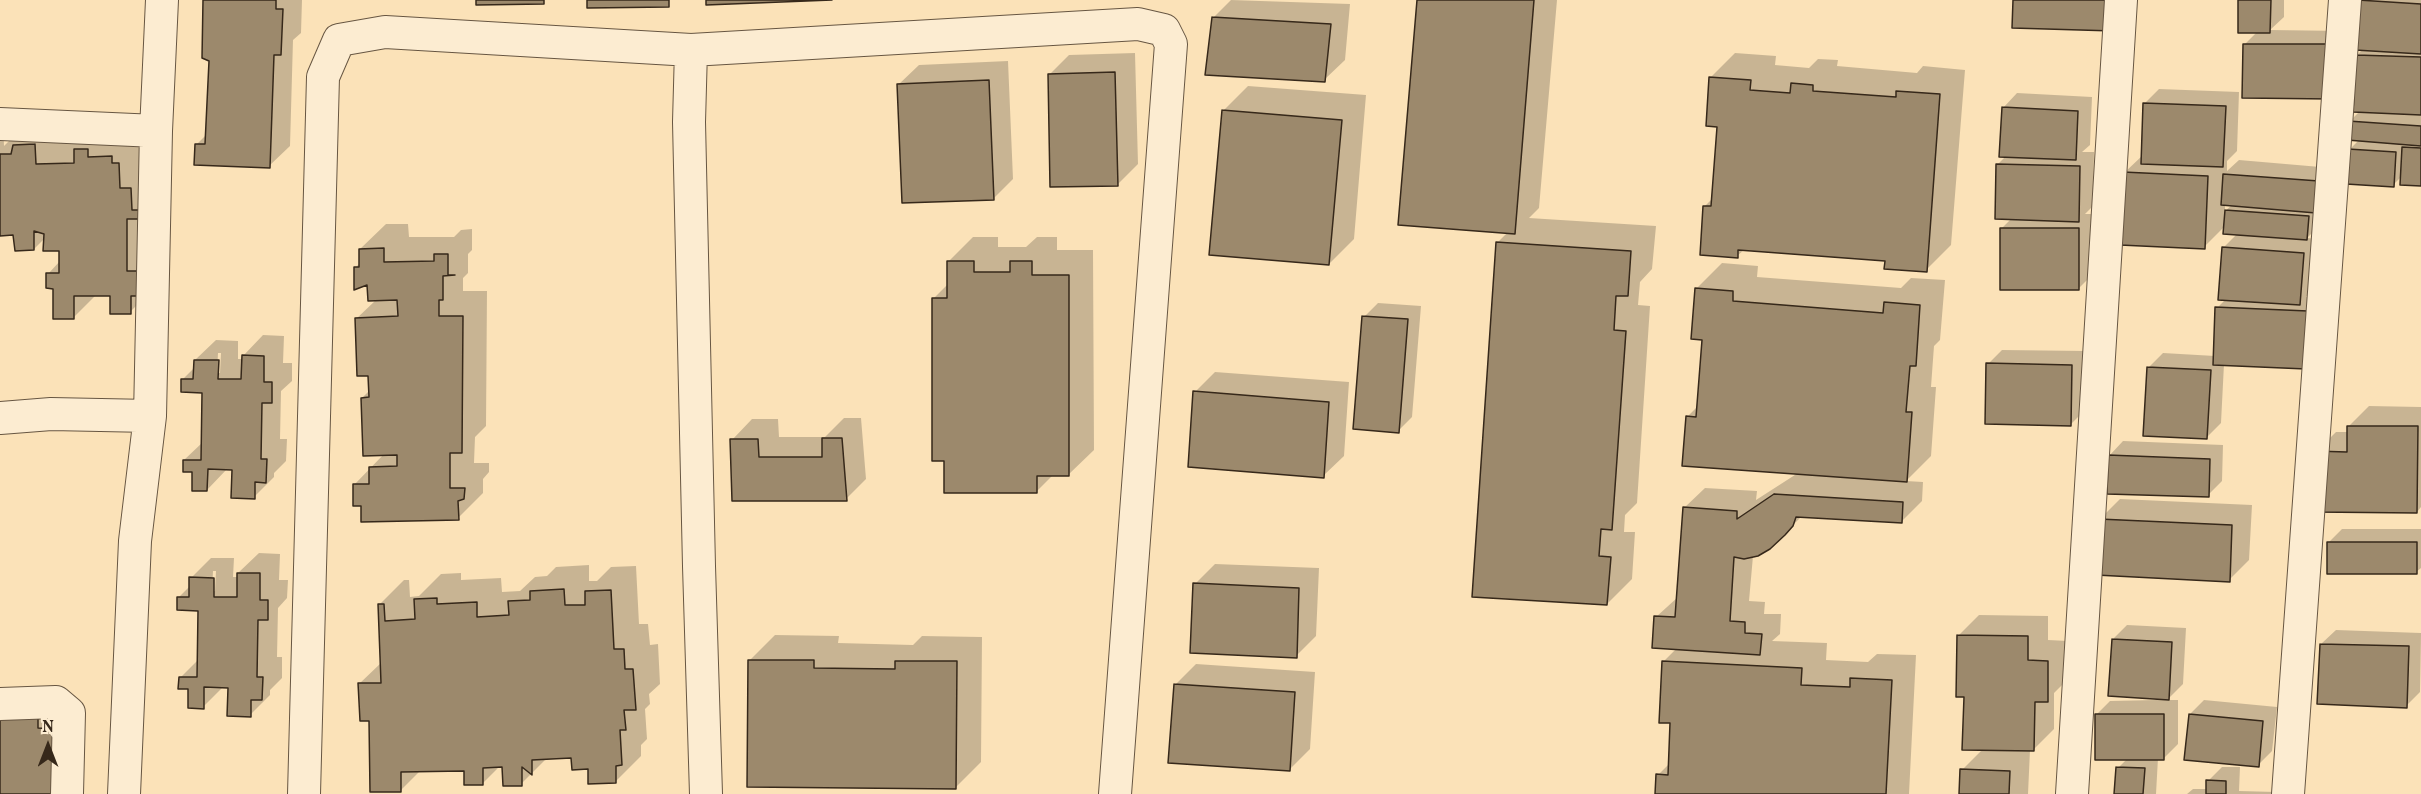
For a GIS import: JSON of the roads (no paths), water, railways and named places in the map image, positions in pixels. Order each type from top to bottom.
[{"type":"street","points":[[124,794],[135,541],[150,416],[156,131],[162,0]]},
{"type":"street","points":[[2072,794],[2121,0]]},
{"type":"street","points":[[2288,794],[2345,0]]},
{"type":"street","points":[[304,794],[323,77],[339,40],[385,32],[691,50],[1138,24],[1164,30],[1171,45],[1115,794]]},
{"type":"street","points":[[691,50],[689,134],[706,794]]},
{"type":"street","points":[[0,124],[156,131]]},
{"type":"street","points":[[0,418],[51,414],[150,416]]},
{"type":"street","points":[[0,704],[56,702],[69,712],[67,794]]}]
